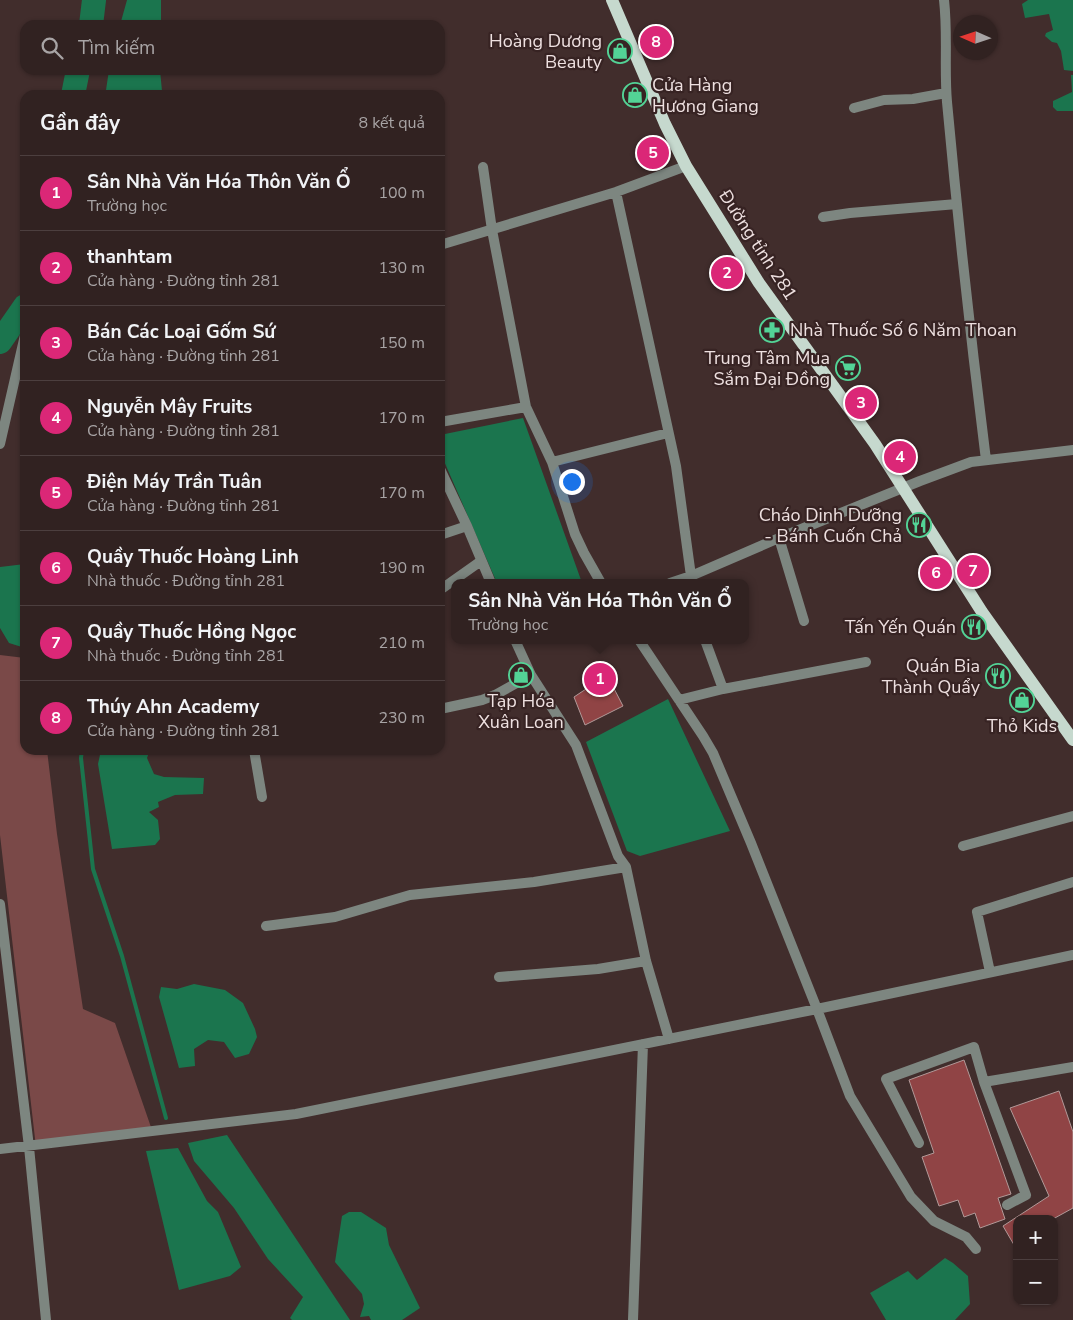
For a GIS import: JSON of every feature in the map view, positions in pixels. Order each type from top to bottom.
[{"type":"main road","name":"Đường tỉnh 281","points":[[612,0],[665,124],[686,166],[759,284],[856,416],[982,612],[1073,740]]},
{"type":"street","points":[[944,0],[947,23],[946,93],[956,204],[986,460]]},
{"type":"street","points":[[854,108],[884,100],[922,98],[946,93]]},
{"type":"street","points":[[445,244],[616,192],[686,166]]},
{"type":"street","points":[[483,167],[492,230],[526,407],[552,462],[575,534],[599,579]]},
{"type":"street","points":[[616,192],[676,466],[686,579],[779,538],[971,462],[1073,453]]},
{"type":"street","points":[[823,217],[956,204]]},
{"type":"street","points":[[0,444],[20,358]]},
{"type":"street","points":[[445,421],[526,407]]},
{"type":"street","points":[[552,462],[668,433]]},
{"type":"street","points":[[445,480],[467,526],[489,579]]},
{"type":"street","points":[[445,534],[467,526]]},
{"type":"street","points":[[779,538],[804,621]]},
{"type":"street","points":[[456,579],[482,561]]},
{"type":"street","points":[[519,644],[531,675],[576,745],[618,856],[626,867],[646,961],[669,1039]]},
{"type":"street","points":[[642,644],[713,754],[751,843],[850,1096],[911,1197],[934,1221],[966,1238],[976,1249]]},
{"type":"street","points":[[706,644],[722,689]]},
{"type":"street","points":[[679,700],[722,689],[866,662]]},
{"type":"street","points":[[445,708],[482,700],[531,675]]},
{"type":"street","points":[[255,755],[262,797]]},
{"type":"street","points":[[963,846],[1073,816]]},
{"type":"street","points":[[266,926],[335,917],[410,895],[534,882],[626,867]]},
{"type":"street","points":[[990,972],[977,912],[1073,882]]},
{"type":"street","points":[[0,904],[29,1147],[46,1320]]},
{"type":"street","points":[[0,1149],[296,1114],[817,1009],[1073,955]]},
{"type":"street","points":[[499,977],[604,968],[646,961]]},
{"type":"street","points":[[633,1320],[643,1044]]},
{"type":"street","points":[[919,1143],[886,1079],[974,1047],[984,1082],[1026,1195],[1007,1205]]},
{"type":"street","points":[[984,1082],[1073,1067]]},
{"type":"shaded area","points":[[127,0],[161,0],[161,20],[121,20]]},
{"type":"shaded area","points":[[1028,0],[1073,0],[1073,71],[1064,70],[1061,51],[1057,43],[1052,42],[1045,36],[1046,33],[1053,30],[1049,14],[1025,18],[1022,4]]},
{"type":"shaded area","points":[[108,75],[160,75],[162,90],[106,90]]},
{"type":"shaded area","points":[[1071,75],[1073,75],[1073,111],[1057,111],[1053,107],[1053,101],[1072,92]]},
{"type":"shaded area","points":[[523,418],[581,579],[495,579],[445,463],[445,434]]},
{"type":"shaded area","points":[[20,565],[20,646],[9,643],[0,628],[0,567]]},
{"type":"shaded area","points":[[0,655],[20,657],[20,755],[48,755],[57,834],[83,1009],[115,1023],[153,1133],[36,1147],[0,835]]},
{"type":"shaded area","points":[[668,699],[730,831],[640,856],[627,851],[586,742]]},
{"type":"shaded area","points":[[100,755],[148,755],[147,758],[154,774],[164,777],[204,778],[203,794],[175,795],[158,802],[159,807],[149,812],[158,820],[160,839],[155,845],[112,849],[98,764]]},
{"type":"shaded area","points":[[194,984],[225,990],[243,1003],[257,1037],[249,1054],[235,1058],[224,1042],[208,1040],[194,1049],[195,1066],[179,1068],[159,997],[161,987],[177,989]]},
{"type":"shaded area","points":[[227,1135],[350,1320],[292,1320],[290,1318],[303,1297],[268,1259],[234,1208],[194,1161],[188,1143]]},
{"type":"shaded area","points":[[178,1148],[207,1201],[218,1212],[241,1267],[230,1276],[179,1290],[146,1151]]},
{"type":"shaded area","points":[[349,1212],[361,1212],[386,1228],[389,1245],[420,1308],[402,1320],[371,1320],[369,1316],[360,1317],[364,1304],[362,1294],[335,1262],[342,1216]]},
{"type":"shaded area","points":[[945,1258],[968,1276],[970,1304],[955,1320],[886,1320],[870,1293],[908,1271],[917,1280]]},
{"type":"building","points":[[607,675],[623,706],[585,725],[574,697]]},
{"type":"building","points":[[964,1060],[1011,1194],[998,1198],[1005,1219],[980,1228],[975,1213],[964,1217],[958,1200],[939,1206],[922,1157],[934,1153],[909,1080]]},
{"type":"building","points":[[1059,1091],[1073,1132],[1073,1208],[1058,1216],[1020,1215],[1049,1196],[1010,1108]]},
{"type":"building","points":[[1013,1219],[1013,1243],[1003,1226]]},
{"type":"waterway","points":[[92,20],[94,0]]},
{"type":"waterway","points":[[74,90],[77,75]]},
{"type":"waterway","points":[[0,342],[20,313]]},
{"type":"waterway","points":[[81,755],[93,869],[122,956],[166,1118]]},
{"type":"place","name":"Thúy Ahn Academy","points":[[656,42]]},
{"type":"place","name":"Hoàng Dương Beauty","points":[[620,51]]},
{"type":"place","name":"Cửa Hàng Hương Giang","points":[[635,95]]},
{"type":"place","name":"Điện Máy Trần Tuân","points":[[653,153]]},
{"type":"place","name":"thanhtam","points":[[727,273]]},
{"type":"place","name":"Nhà Thuốc Số 6 Năm Thoan","points":[[772,330]]},
{"type":"place","name":"Trung Tâm Mua Sắm Đại Đồng","points":[[848,368]]},
{"type":"place","name":"Bán Các Loại Gốm Sứ","points":[[861,403]]},
{"type":"place","name":"Nguyễn Mây Fruits","points":[[900,457]]},
{"type":"place","name":"Cháo Dinh Dưỡng - Bánh Cuốn Chả","points":[[919,525]]},
{"type":"place","name":"Quầy Thuốc Hồng Ngọc","points":[[973,571]]},
{"type":"place","name":"Quầy Thuốc Hoàng Linh","points":[[936,573]]},
{"type":"place","name":"Tấn Yến Quán","points":[[974,627]]},
{"type":"place","name":"Tạp Hóa Xuân Loan","points":[[521,675]]},
{"type":"place","name":"Quán Bia Thành Quẩy","points":[[998,676]]},
{"type":"place","name":"Sân Nhà Văn Hóa Thôn Văn Ổ","points":[[600,679]]},
{"type":"place","name":"Thỏ Kids","points":[[1022,700]]}]
